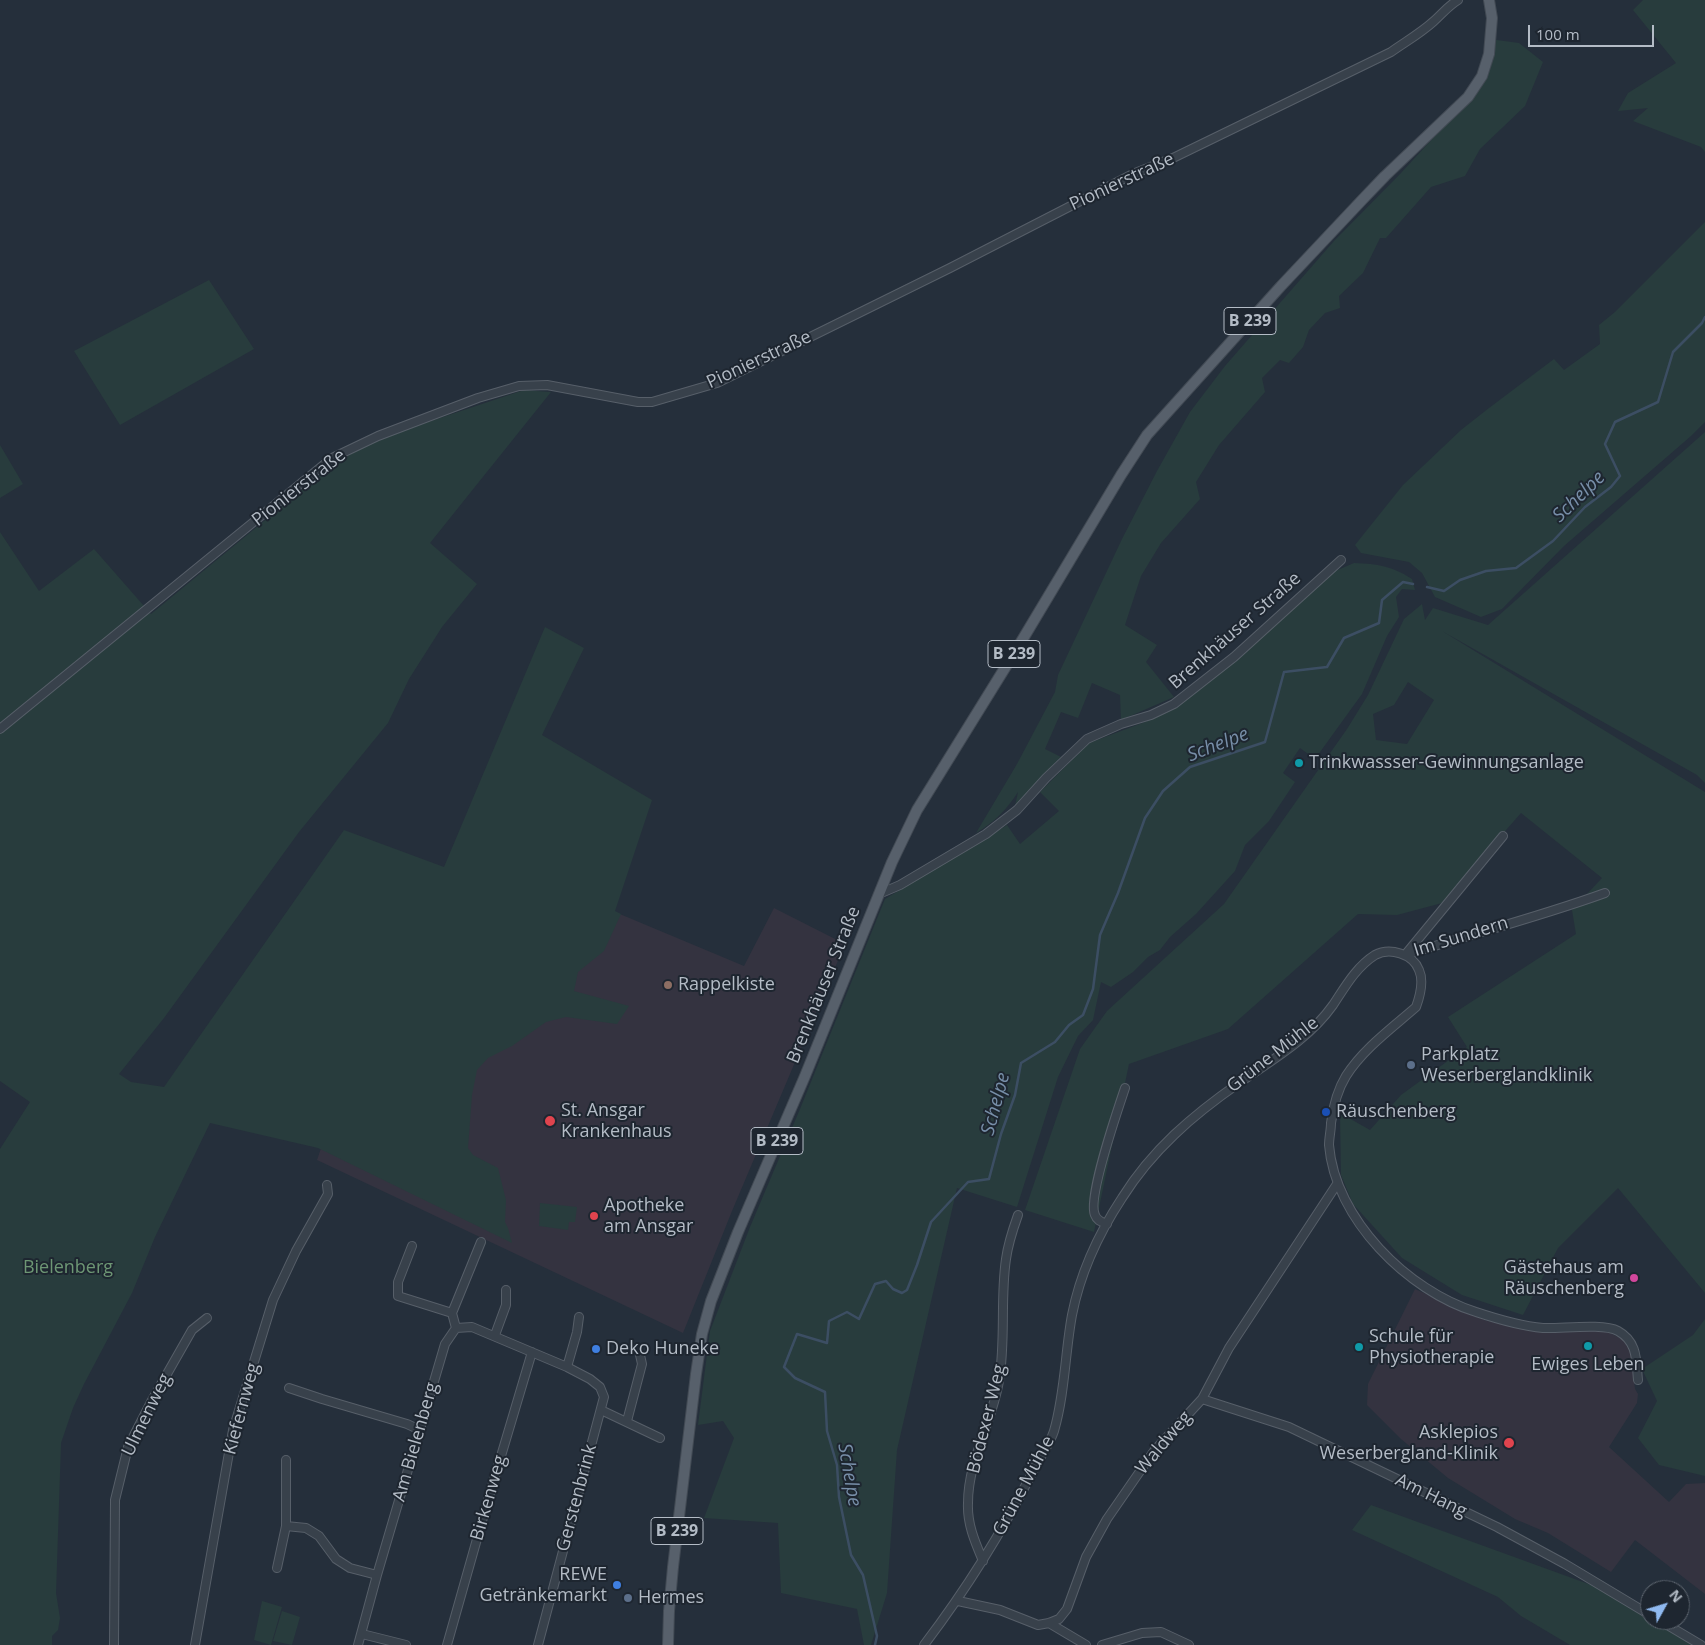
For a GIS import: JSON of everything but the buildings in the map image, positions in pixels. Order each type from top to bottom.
[{"type":"main road","name":"B 239","points":[[879,894],[895,854],[917,810],[1135,452],[1159,420],[1327,237],[1385,176],[1468,97],[1482,76],[1489,54],[1492,18],[1489,0]]},
{"type":"main road","name":"Brenkhäuser Straße","points":[[668,1645],[673,1567],[696,1374],[702,1334],[711,1301],[879,894]]},
{"type":"street","name":"Pionierstraße","points":[[0,729],[332,458],[357,445],[437,413],[518,386],[547,385],[638,402],[652,402],[717,383],[1133,174],[1173,158],[1391,52],[1418,34],[1449,5],[1458,0]]},
{"type":"street","name":"Brenkhäuser Straße","points":[[879,894],[986,834],[1018,810],[1046,778],[1086,739],[1121,724],[1151,715],[1174,704],[1234,657],[1342,560]]},
{"type":"street","name":"Im Sundern","points":[[1405,955],[1503,836]]},
{"type":"street","name":"Im Sundern","points":[[1405,955],[1522,919],[1559,910],[1604,893]]},
{"type":"street","name":"Grüne Mühle","points":[[924,1645],[958,1600],[983,1562],[1053,1435],[1060,1407],[1077,1291],[1096,1244],[1122,1197],[1148,1163],[1188,1121],[1305,1035],[1330,1009],[1361,966],[1378,954],[1392,951],[1405,955]]},
{"type":"street","points":[[1405,955],[1419,969],[1421,981],[1416,1007],[1361,1056],[1345,1077],[1333,1111],[1329,1144],[1337,1184],[1350,1208],[1374,1243],[1395,1266],[1424,1287],[1452,1302],[1475,1312],[1531,1326],[1616,1330],[1628,1338],[1635,1349],[1638,1380]]},
{"type":"street","points":[[1107,1224],[1099,1221],[1094,1215],[1093,1204],[1100,1171],[1125,1088]]},
{"type":"street","name":"Waldweg","points":[[1049,1623],[1059,1619],[1067,1609],[1086,1557],[1106,1519],[1154,1451],[1202,1399],[1229,1348],[1337,1184]]},
{"type":"street","name":"Kiefernweg","points":[[195,1645],[233,1430],[273,1300],[296,1250],[328,1194],[327,1186]]},
{"type":"street","name":"Bödexer Weg","points":[[983,1562],[968,1516],[968,1500],[974,1460],[991,1412],[998,1382],[1003,1353],[1006,1259],[1018,1215]]},
{"type":"street","points":[[456,1328],[452,1312],[481,1242]]},
{"type":"street","points":[[412,1246],[398,1282],[398,1296],[452,1312]]},
{"type":"street","points":[[495,1335],[506,1305],[506,1290]]},
{"type":"street","points":[[567,1367],[577,1332],[579,1317]]},
{"type":"street","name":"Ulmenweg","points":[[114,1645],[115,1500],[128,1447],[192,1330],[207,1318]]},
{"type":"street","name":"Gerstenbrink","points":[[456,1328],[472,1326],[567,1367],[600,1386],[604,1398],[538,1645]]},
{"type":"street","name":"Am Bielenberg","points":[[358,1645],[444,1344],[456,1328]]},
{"type":"street","name":"Birkenweg","points":[[447,1645],[532,1352]]},
{"type":"street","points":[[626,1421],[642,1364],[640,1355]]},
{"type":"street","points":[[289,1388],[408,1424],[420,1430]]},
{"type":"street","name":"Am Hang","points":[[1202,1399],[1289,1427],[1497,1527],[1565,1564],[1640,1609]]},
{"type":"street","points":[[602,1410],[660,1438]]},
{"type":"street","points":[[276,1568],[286,1526],[286,1460]]},
{"type":"street","points":[[286,1526],[306,1528],[319,1536],[336,1559],[350,1568],[377,1575]]},
{"type":"street","points":[[958,1600],[1000,1610],[1038,1625],[1049,1623],[1086,1645]]},
{"type":"street","points":[[1676,1630],[1701,1645]]},
{"type":"street","points":[[1102,1645],[1142,1633],[1160,1632],[1189,1645]]},
{"type":"street","points":[[362,1634],[406,1645]]},
{"type":"shaded area","name":"St. Ansgar Krankenhaus","points":[[774,908],[845,944],[732,1211],[683,1333],[317,1160],[343,1083],[615,912],[744,966]]},
{"type":"shaded area","name":"Asklepios Weserbergland-Klinik","points":[[1415,1289],[1487,1321],[1534,1330],[1606,1331],[1620,1338],[1630,1346],[1635,1389],[1638,1394],[1637,1403],[1609,1447],[1669,1502],[1686,1484],[1705,1483],[1705,1594],[1690,1582],[1690,1580],[1687,1580],[1635,1540],[1611,1572],[1548,1533],[1515,1519],[1448,1478],[1401,1439],[1367,1405],[1368,1384]]},
{"type":"green space","points":[[1643,0],[1705,0],[1705,152],[1701,147],[1633,121],[1648,108],[1618,111],[1628,93],[1676,63],[1633,10]]},
{"type":"green space","points":[[1489,39],[1519,43],[1543,62],[1525,106],[1480,149],[1465,176],[1431,187],[1386,238],[1380,238],[1363,273],[1339,296],[1340,308],[1325,313],[1309,330],[1303,347],[1289,363],[1280,360],[1262,378],[1265,392],[1219,445],[1196,482],[1200,499],[1161,543],[1141,576],[1125,625],[1157,645],[1146,662],[1174,697],[1121,720],[1120,695],[1092,683],[1078,718],[1061,712],[1045,749],[1061,757],[1015,806],[1018,792],[1000,815],[976,833],[1017,764],[1055,692],[1058,675],[1122,539],[1190,412],[1225,366],[1334,241],[1401,173],[1456,113],[1472,89]]},
{"type":"green space","points":[[1705,222],[1705,422],[1691,436],[1564,546],[1502,609],[1481,617],[1435,597],[1422,573],[1409,562],[1361,553],[1355,545],[1403,485],[1461,430],[1554,359],[1564,370],[1600,344],[1599,325],[1615,312]]},
{"type":"green space","points":[[209,280],[254,349],[120,425],[74,351]]},
{"type":"green space","name":"Bielenberg","points":[[524,390],[551,392],[430,543],[477,584],[442,627],[409,679],[388,723],[299,832],[164,1018],[119,1074],[131,1082],[164,1087],[344,830],[444,867],[545,627],[584,648],[542,735],[652,800],[615,911],[621,914],[604,951],[578,972],[574,991],[629,1006],[617,1024],[566,1017],[546,1022],[512,1046],[488,1058],[477,1070],[472,1095],[468,1148],[473,1155],[498,1168],[506,1200],[505,1222],[512,1243],[318,1148],[210,1123],[155,1237],[132,1293],[84,1384],[73,1408],[61,1443],[56,1593],[60,1618],[58,1630],[52,1636],[52,1645],[0,1645],[0,1149],[30,1102],[0,1081],[0,532],[39,591],[94,549],[151,614],[331,466],[366,445]]},
{"type":"green space","points":[[1705,432],[1705,783],[1697,775],[1442,631],[1705,792],[1705,1293],[1618,1188],[1558,1248],[1523,1315],[1462,1295],[1402,1258],[1353,1204],[1341,1175],[1340,1113],[1370,1130],[1401,1095],[1467,1047],[1448,1017],[1576,934],[1572,910],[1602,878],[1521,813],[1442,903],[1397,915],[1358,914],[1228,1029],[1129,1064],[1094,1232],[1025,1210],[1080,1049],[1107,1011],[1224,904],[1347,729],[1368,695],[1404,619],[1422,604],[1425,620],[1433,608],[1488,625]],"holes":[[[1408,682],[1434,700],[1407,744],[1376,740],[1373,714],[1394,705]]]},
{"type":"green space","points":[[0,445],[23,484],[0,498]]},
{"type":"green space","points":[[1354,563],[1378,565],[1398,571],[1412,579],[1415,590],[1402,589],[1396,597],[1399,617],[1387,636],[1362,694],[1315,759],[1300,748],[1283,773],[1295,782],[1269,821],[1245,845],[1235,871],[1196,914],[1170,937],[1160,950],[1148,957],[1133,972],[1111,987],[1101,982],[1093,1020],[1078,1036],[1058,1077],[1017,1207],[957,1188],[897,1450],[887,1593],[871,1645],[864,1645],[857,1609],[781,1593],[778,1523],[704,1518],[734,1438],[723,1421],[698,1425],[710,1331],[750,1227],[885,899],[1007,825],[1020,844],[1059,811],[1040,792],[1089,743],[1145,722],[1175,706],[1333,572]]},
{"type":"green space","points":[[540,1203],[577,1207],[575,1222],[569,1222],[568,1230],[539,1226]]},
{"type":"green space","points":[[1705,1319],[1705,1476],[1659,1465],[1638,1438],[1657,1401],[1642,1369],[1693,1335]]},
{"type":"green space","points":[[1371,1505],[1627,1598],[1640,1608],[1640,1630],[1671,1630],[1692,1645],[1570,1645],[1521,1616],[1498,1597],[1352,1530]]},
{"type":"green space","points":[[262,1601],[282,1607],[271,1645],[254,1640]]},
{"type":"green space","points":[[282,1611],[300,1617],[292,1645],[273,1641]]},
{"type":"waterway","name":"Schelpe","points":[[1427,587],[1444,591],[1460,580],[1486,571],[1516,568],[1553,541],[1585,507],[1611,487],[1620,476],[1605,444],[1615,422],[1658,402],[1673,352],[1702,323],[1705,317]]},
{"type":"waterway","name":"Schelpe","points":[[875,1645],[877,1636],[863,1575],[851,1555],[839,1497],[837,1465],[827,1431],[825,1392],[795,1378],[784,1367],[797,1334],[827,1343],[829,1321],[847,1312],[859,1319],[875,1284],[886,1281],[893,1289],[902,1293],[907,1290],[931,1222],[968,1182],[989,1179],[1001,1134],[1015,1095],[1021,1063],[1055,1042],[1069,1025],[1083,1015],[1093,989],[1100,935],[1118,893],[1145,818],[1163,791],[1190,767],[1265,742],[1284,672],[1327,667],[1344,638],[1379,623],[1382,600],[1403,582],[1413,584]]},
{"type":"place","name":"Trinkwassser-Gewinnungsanlage","points":[[1299,763]]},
{"type":"place","name":"Rappelkiste","points":[[668,985]]},
{"type":"place","name":"Parkplatz Weserberglandklinik","points":[[1411,1065]]},
{"type":"place","name":"Räuschenberg","points":[[1326,1112]]},
{"type":"place","name":"St. Ansgar Krankenhaus","points":[[550,1121]]},
{"type":"place","name":"Apotheke am Ansgar","points":[[594,1216]]},
{"type":"place","name":"Gästehaus am Räuschenberg","points":[[1634,1278]]},
{"type":"place","name":"Ewiges Leben","points":[[1588,1346]]},
{"type":"place","name":"Schule für Physiotherapie","points":[[1359,1347]]},
{"type":"place","name":"Deko Huneke","points":[[596,1349]]},
{"type":"place","name":"Asklepios Weserbergland-Klinik","points":[[1509,1443]]},
{"type":"place","name":"REWE Getränkemarkt","points":[[617,1585]]},
{"type":"place","name":"Hermes","points":[[628,1598]]}]
